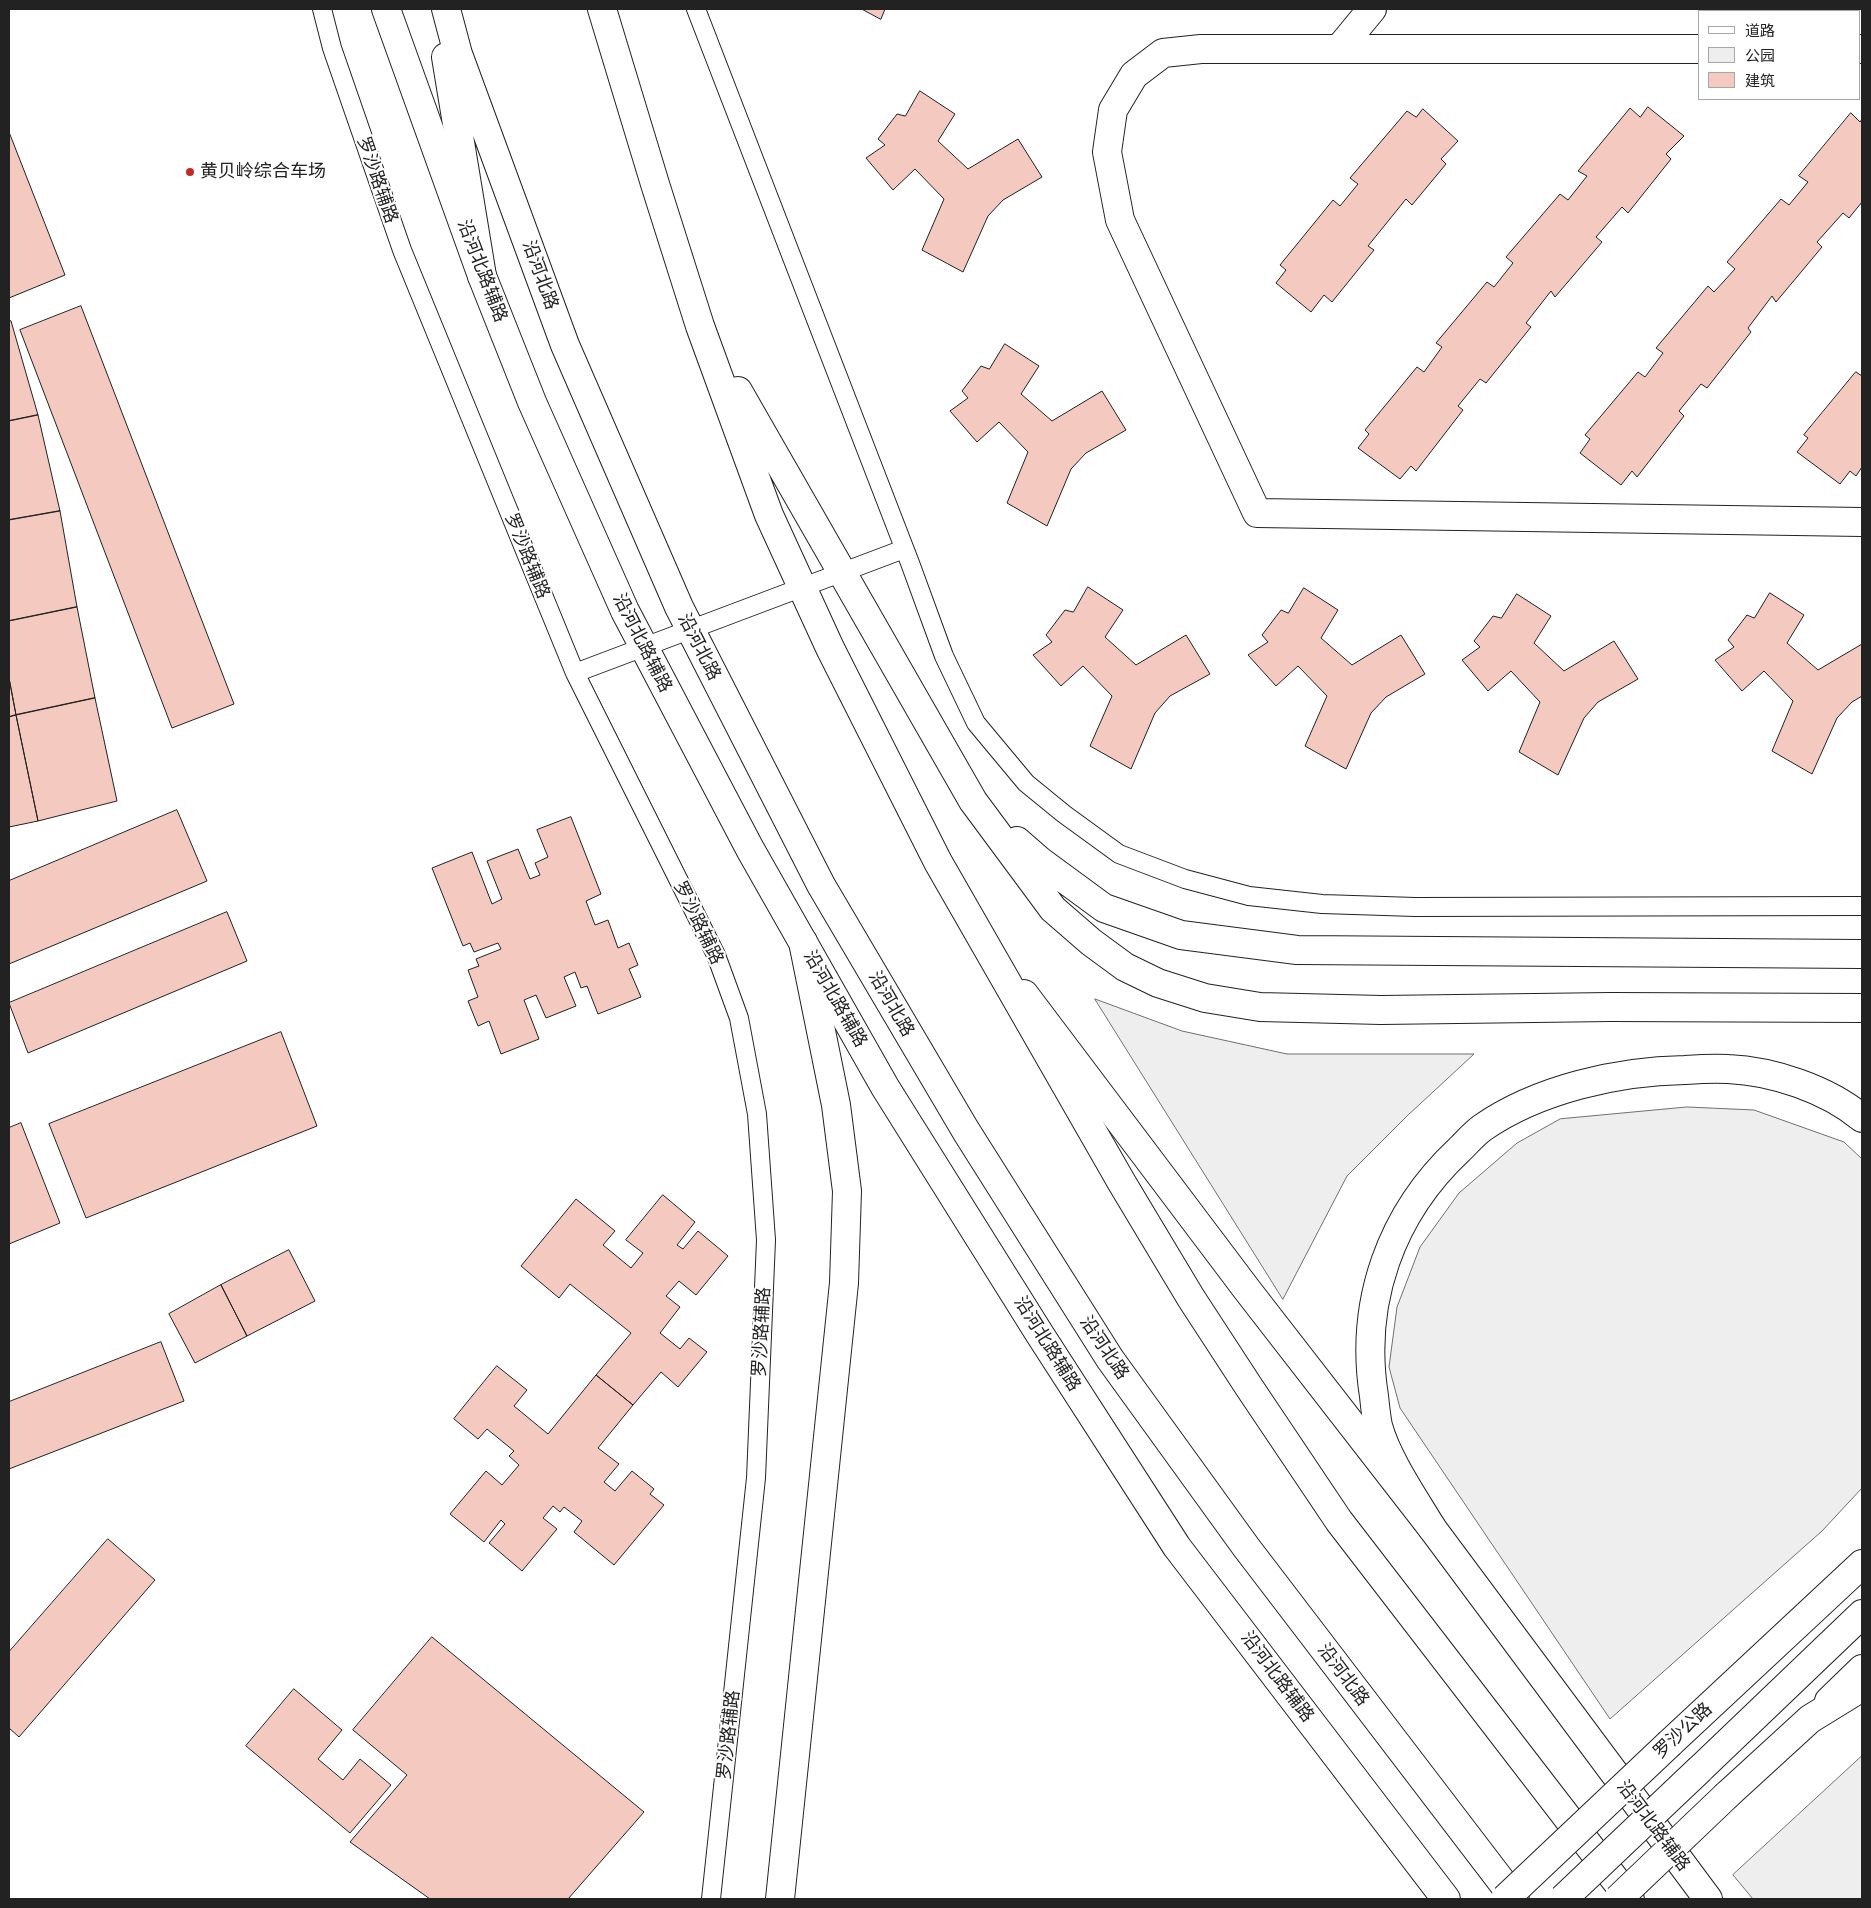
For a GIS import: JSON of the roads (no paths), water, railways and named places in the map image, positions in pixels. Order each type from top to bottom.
[{"type":"main road","name":"沿河北路辅路","points":[[386,9],[482,276],[532,402],[624,611],[750,849],[802,942],[891,1095],[1039,1332],[1178,1547],[1446,1899]]},
{"type":"main road","points":[[438,9],[482,276]]},
{"type":"main road","name":"沿河北路","points":[[446,9],[458,54],[565,345],[679,607],[822,885],[966,1132],[1110,1360],[1246,1547],[1515,1899]]},
{"type":"main road","points":[[602,9],[700,326],[769,515],[830,648],[938,862],[1122,1183],[1191,1298],[1339,1521],[1630,1899]]},
{"type":"main road","points":[[1339,49],[1372,9]]},
{"type":"main road","points":[[1698,49],[1201,49],[1163,53],[1134,75],[1113,110],[1107,152],[1120,220],[1257,512],[1862,522]]},
{"type":"main road","points":[[700,326],[973,801],[1053,909],[1091,942],[1125,967],[1158,983],[1205,998],[1260,1008],[1381,1010],[1611,1006],[1862,1008]]},
{"type":"main road","points":[[973,801],[1040,861],[1104,908],[1181,935],[1297,950],[1862,954]]},
{"type":"main road","name":"沿河北路辅路","points":[[983,939],[1248,1291],[1432,1528],[1708,1899]]},
{"type":"main road","points":[[780,1899],[844,1283],[847,1191],[836,1105],[802,942]]},
{"type":"main road","points":[[1432,1528],[1396,1468],[1378,1426],[1370,1372],[1371,1320],[1385,1260],[1410,1208],[1440,1167],[1482,1129],[1539,1097],[1592,1082],[1657,1070],[1729,1069],[1783,1077],[1845,1104],[1862,1118]]},
{"type":"main road","points":[[1838,1588],[1862,1555]]},
{"type":"main road","name":"罗沙公路","points":[[1505,1899],[1862,1564]]},
{"type":"main road","points":[[1563,1899],[1862,1614]]},
{"type":"main road","points":[[1618,1899],[1862,1669]]},
{"type":"main road","points":[[1810,1719],[1862,1688]]},
{"type":"lane","name":"罗沙路辅路","points":[[322,9],[332,48],[402,250],[575,673],[716,955],[739,1018],[757,1114],[766,1240],[756,1478],[711,1899]]},
{"type":"lane","points":[[696,9],[944,656],[976,724],[1026,783],[1064,814],[1119,854],[1185,879],[1249,896],[1322,904],[1415,907],[1862,906]]},
{"type":"lane","points":[[575,673],[904,549]]},
{"type":"place","name":"黄贝岭综合车场","points":[[190,172]]}]
